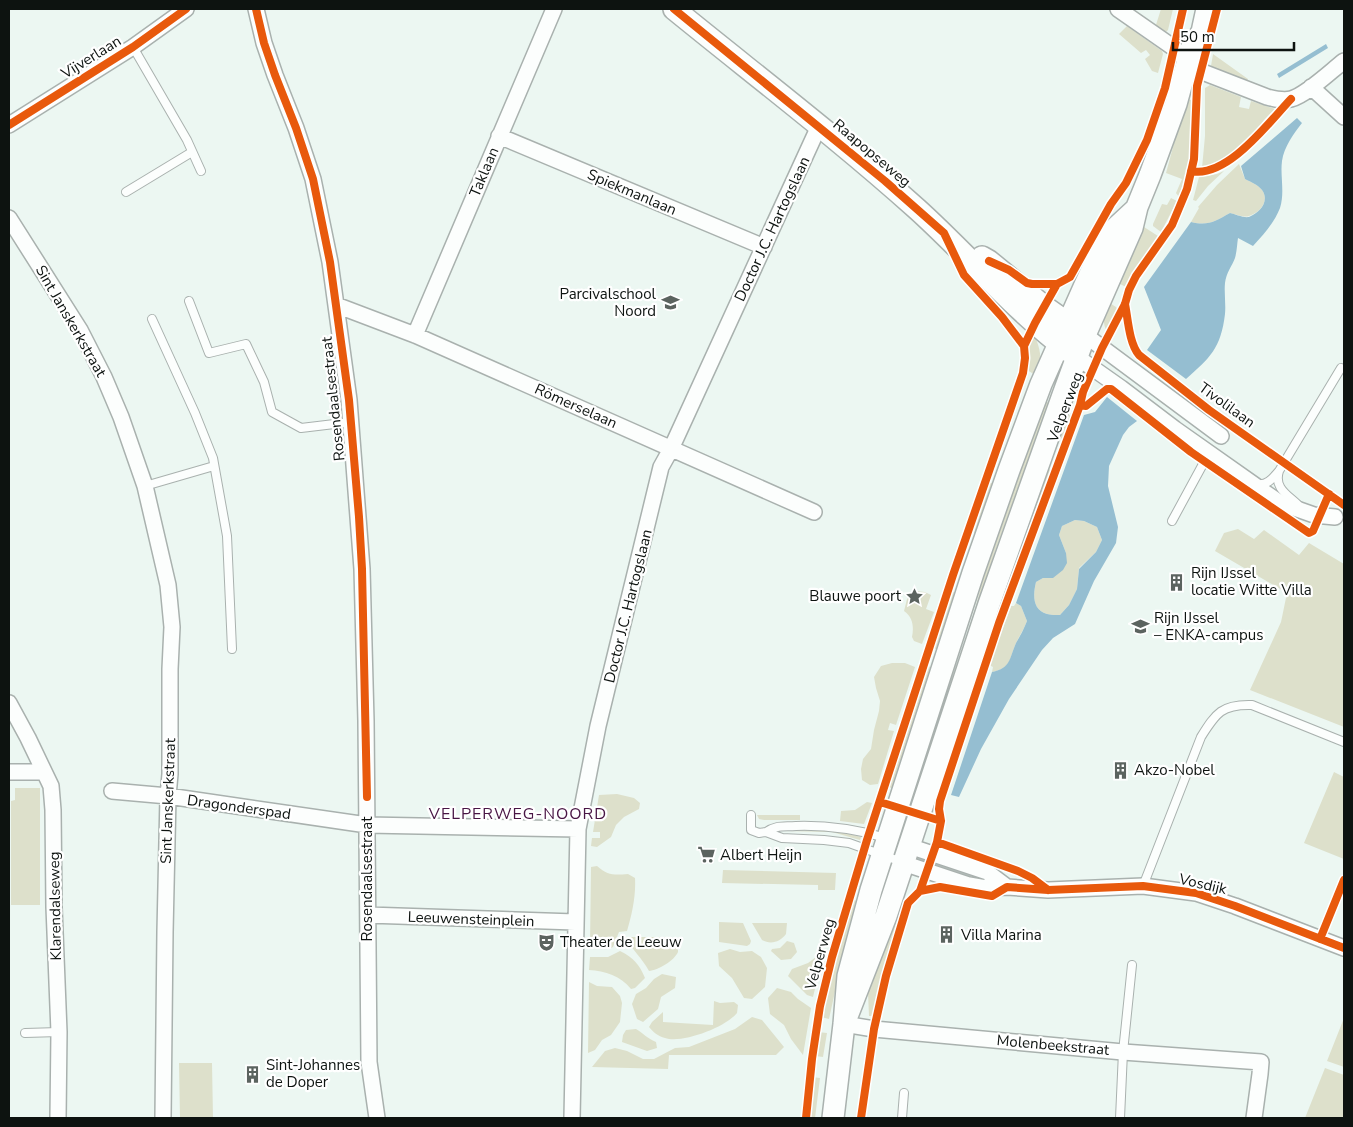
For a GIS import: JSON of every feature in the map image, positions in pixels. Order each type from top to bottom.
[{"type":"main road","name":"Raapopseweg","points":[[674,9],[885,180],[944,233],[1020,310],[1077,357]]},
{"type":"main road","name":"Velperweg","points":[[1189,55],[1188,29],[1192,9]]},
{"type":"main road","name":"Velperweg","points":[[897,848],[1077,357],[1076,329],[1108,235],[1137,207],[1176,104],[1189,55],[1202,32],[1207,9]]},
{"type":"main road","name":"Raapopseweg","points":[[944,233],[989,260],[1045,307],[1076,329]]},
{"type":"main road","name":"Velperweg","points":[[833,1118],[844,1024],[871,957],[897,848],[973,573],[1009,470],[1042,384],[1059,344],[1076,329]]},
{"type":"street","name":"Vijverlaan","points":[[9,124],[133,47],[186,9]]},
{"type":"street","name":"Rosendaalsestraat","points":[[256,9],[264,44],[313,179],[330,262],[351,422],[362,570],[369,1062],[377,1118]]},
{"type":"street","name":"Taklaan","points":[[416,335],[554,9]]},
{"type":"street","points":[[1118,9],[1174,48],[1189,55],[1200,71],[1278,100],[1292,99],[1302,94],[1344,61]]},
{"type":"street","points":[[1311,86],[1344,117]]},
{"type":"street","name":"Doctor J.C. Hartogslaan","points":[[572,1118],[578,829],[598,726],[661,467],[671,449],[819,126]]},
{"type":"street","name":"Spiekmanlaan","points":[[499,136],[764,247]]},
{"type":"street","name":"Sint Janskerkstraat","points":[[9,218],[80,330],[104,377],[121,417],[145,486],[168,585],[172,627],[163,1118]]},
{"type":"street","name":"Römerselaan","points":[[336,305],[416,335],[814,512]]},
{"type":"street","name":"Tivolilaan","points":[[1076,329],[1221,436]]},
{"type":"street","points":[[1077,357],[1280,503],[1320,516],[1335,517]]},
{"type":"street","name":"Klarendalseweg","points":[[9,703],[28,738],[50,786],[53,810],[58,1118]]},
{"type":"street","points":[[9,772],[44,772]]},
{"type":"street","name":"Dragonderspad","points":[[112,791],[168,796],[367,825]]},
{"type":"street","points":[[367,825],[578,829]]},
{"type":"street","name":"Vosdijk","points":[[897,848],[987,872],[1007,886],[1048,890],[1144,886],[1196,894],[1235,906],[1344,948]]},
{"type":"street","name":"Leeuwensteinplein","points":[[368,915],[575,922]]},
{"type":"street","name":"Molenbeekstraat","points":[[844,1024],[874,1029],[1123,1052],[1261,1062],[1254,1118]]},
{"type":"lane","name":"Vijverlaan","points":[[133,47],[187,140],[201,171]]},
{"type":"lane","points":[[126,192],[192,152]]},
{"type":"lane","points":[[189,301],[209,353],[246,344],[264,382],[272,412],[301,428],[351,422]]},
{"type":"lane","points":[[152,319],[195,413],[213,458],[227,536],[232,648]]},
{"type":"lane","points":[[1305,512],[1281,489],[1278,477],[1341,368]]},
{"type":"lane","points":[[1172,521],[1209,453]]},
{"type":"lane","points":[[145,486],[214,466]]},
{"type":"lane","points":[[1251,483],[1261,484],[1269,481],[1280,472]]},
{"type":"lane","points":[[1144,886],[1201,736],[1214,717],[1228,708],[1239,705],[1252,706],[1344,742]]},
{"type":"lane","points":[[750,816],[751,830],[759,833],[766,832],[774,827],[814,826],[845,828],[870,833],[897,848]]},
{"type":"lane","points":[[766,832],[782,838],[824,840],[897,848]]},
{"type":"lane","points":[[1120,1118],[1123,1052],[1132,965]]},
{"type":"lane","points":[[26,1033],[58,1032]]},
{"type":"lane","points":[[902,1118],[904,1093]]},
{"type":"green space","points":[[1161,9],[1173,9],[1168,30],[1165,33],[1155,28]]},
{"type":"green space","points":[[1127,26],[1162,51],[1163,54],[1158,73],[1152,71],[1145,59],[1150,55],[1146,50],[1141,53],[1119,34]]},
{"type":"green space","points":[[1213,54],[1248,79],[1246,84],[1212,69]]},
{"type":"green space","points":[[1210,85],[1241,97],[1239,107],[1249,109],[1251,101],[1275,109],[1244,143],[1221,163],[1202,168],[1205,136],[1205,88]]},
{"type":"green space","points":[[1186,99],[1191,100],[1191,148],[1179,197],[1176,193],[1182,179],[1166,173]]},
{"type":"green space","points":[[1239,164],[1245,179],[1262,190],[1265,198],[1263,206],[1257,212],[1247,216],[1230,213],[1211,222],[1202,224],[1191,222],[1198,207]]},
{"type":"green space","points":[[1224,171],[1196,201],[1193,200],[1199,177]]},
{"type":"green space","points":[[1171,198],[1177,201],[1161,232],[1153,224],[1162,204],[1167,205]]},
{"type":"green space","points":[[1144,227],[1158,236],[1126,287],[1114,281]]},
{"type":"green space","points":[[1108,302],[1118,310],[1107,331],[1104,321]]},
{"type":"green space","points":[[1033,337],[1036,339],[1040,353],[1037,376],[1027,370],[1029,348]]},
{"type":"green space","points":[[1045,401],[1049,403],[995,551],[979,609],[916,796],[975,609],[991,549]]},
{"type":"green space","points":[[1068,414],[1072,417],[1000,606],[935,802],[932,802],[1018,549],[1048,469],[1051,470],[1063,439],[1060,438]]},
{"type":"green space","points":[[987,482],[997,484],[978,535],[974,533]]},
{"type":"green space","points":[[1075,520],[1084,521],[1097,527],[1102,540],[1096,552],[1079,568],[1077,589],[1069,605],[1060,615],[1047,614],[1042,612],[1036,605],[1034,592],[1036,582],[1043,578],[1066,553],[1059,535],[1062,526]]},
{"type":"green space","points":[[1238,529],[1254,539],[1264,530],[1299,555],[1309,543],[1344,564],[1344,727],[1250,690],[1281,622],[1287,593],[1215,551],[1224,533]]},
{"type":"green space","points":[[915,591],[931,595],[926,609],[934,612],[922,644],[914,641],[912,637],[912,623],[904,611],[907,599]]},
{"type":"green space","points":[[952,592],[958,593],[939,650],[933,648]]},
{"type":"green space","points":[[1016,603],[1021,606],[1027,621],[1007,665],[992,672],[993,667],[989,665],[1011,606],[1014,606]]},
{"type":"green space","points":[[892,663],[905,663],[915,667],[896,725],[890,723],[888,730],[894,731],[878,784],[870,785],[862,780],[861,769],[863,759],[871,749],[879,711],[880,701],[874,677],[881,666]]},
{"type":"green space","points":[[927,666],[934,668],[894,789],[889,787]]},
{"type":"green space","points":[[1334,772],[1344,777],[1344,859],[1304,843]]},
{"type":"green space","points":[[15,788],[40,788],[40,905],[11,905],[11,801],[15,800]]},
{"type":"green space","points":[[617,794],[634,798],[640,803],[639,809],[624,817],[616,825],[611,837],[597,847],[591,846],[592,838],[600,838],[600,832],[593,832],[599,795]]},
{"type":"green space","points":[[867,802],[872,803],[864,824],[840,821],[841,811],[855,810]]},
{"type":"green space","points":[[757,815],[800,815],[800,820],[764,820],[759,819]]},
{"type":"green space","points":[[781,829],[833,829],[861,837],[860,840],[832,832],[782,831]]},
{"type":"green space","points":[[949,849],[1025,876],[1023,878],[948,851]]},
{"type":"green space","points":[[597,866],[608,873],[615,875],[628,874],[635,878],[633,905],[627,931],[619,932],[613,947],[609,949],[610,937],[602,937],[600,949],[590,946],[591,867]]},
{"type":"green space","points":[[723,870],[836,873],[835,890],[818,890],[818,885],[722,883]]},
{"type":"green space","points":[[853,900],[859,901],[843,955],[829,1019],[821,1017],[828,982]]},
{"type":"green space","points":[[894,912],[900,914],[882,973],[872,1016],[869,1016],[868,993]]},
{"type":"green space","points":[[719,922],[743,923],[751,941],[750,944],[747,946],[719,942]]},
{"type":"green space","points":[[752,923],[787,923],[786,934],[775,942],[765,942]]},
{"type":"green space","points":[[624,937],[664,937],[678,943],[678,952],[673,959],[657,969],[649,971]]},
{"type":"green space","points":[[787,941],[794,943],[797,952],[791,959],[781,960],[771,951],[772,949],[780,948]]},
{"type":"green space","points":[[730,949],[740,952],[752,951],[761,957],[767,968],[765,987],[752,999],[744,998],[732,978],[719,966],[718,953]]},
{"type":"green space","points":[[620,951],[636,962],[645,978],[635,988],[631,989],[627,984],[612,975],[589,970],[590,957],[608,957]]},
{"type":"green space","points":[[816,957],[822,960],[813,997],[807,995],[788,976],[792,969],[808,963]]},
{"type":"green space","points":[[662,974],[676,977],[675,988],[661,997],[658,1009],[643,1022],[637,1019],[632,1004],[636,994]]},
{"type":"green space","points":[[589,982],[597,986],[612,987],[620,996],[622,1003],[620,1022],[611,1035],[602,1040],[595,1050],[588,1053]]},
{"type":"green space","points":[[777,988],[791,992],[811,1008],[803,1055],[791,1039],[784,1025],[770,1014],[768,998]]},
{"type":"green space","points":[[714,1001],[720,1003],[734,1002],[738,1005],[737,1013],[724,1024],[714,1029],[682,1039],[673,1039],[656,1034],[649,1027],[663,1012],[663,1022],[713,1025]]},
{"type":"green space","points":[[752,1017],[762,1020],[784,1047],[776,1055],[669,1055],[668,1069],[592,1067],[605,1051],[615,1048],[627,1051],[643,1059],[654,1059],[675,1048],[689,1047],[735,1029]]},
{"type":"green space","points":[[1344,1018],[1344,1067],[1327,1061]]},
{"type":"green space","points":[[636,1029],[656,1042],[657,1048],[647,1051],[622,1042],[626,1030]]},
{"type":"green space","points":[[818,1032],[827,1033],[823,1057],[815,1056]]},
{"type":"green space","points":[[179,1063],[212,1063],[213,1118],[180,1118]]},
{"type":"green space","points":[[1325,1068],[1344,1075],[1344,1118],[1305,1118]]},
{"type":"green space","points":[[812,1077],[820,1078],[815,1118],[809,1118]]},
{"type":"water","points":[[1326,44],[1328,48],[1279,78],[1277,74]]},
{"type":"water","points":[[1297,118],[1302,123],[1287,145],[1282,161],[1282,196],[1278,213],[1265,233],[1253,246],[1238,238],[1235,258],[1226,279],[1225,314],[1221,336],[1208,358],[1186,379],[1147,350],[1161,330],[1144,287],[1191,222],[1202,224],[1211,222],[1230,213],[1249,217],[1260,210],[1265,198],[1264,194],[1262,190],[1245,179],[1241,166]]},
{"type":"water","points":[[1107,397],[1137,421],[1123,435],[1109,466],[1108,486],[1118,527],[1116,543],[1094,581],[1075,624],[1053,638],[1042,650],[1009,699],[981,749],[959,797],[951,795],[992,672],[1003,668],[1009,662],[1027,621],[1021,606],[1016,603],[1084,415],[1095,412]],"holes":[[[1075,520],[1084,521],[1097,527],[1102,540],[1096,552],[1079,569],[1077,589],[1069,605],[1060,615],[1042,612],[1035,601],[1036,582],[1043,578],[1053,578],[1063,570],[1067,563],[1066,553],[1059,535],[1062,526]]]},
{"type":"cycle path","points":[[9,125],[133,47],[186,9]]},
{"type":"cycle path","points":[[256,9],[264,43],[313,179],[330,262],[349,400],[359,517],[362,569],[367,797]]},
{"type":"cycle path","points":[[674,9],[885,181],[944,233],[964,275],[1002,317],[1024,346]]},
{"type":"cycle path","points":[[806,1118],[820,1006],[832,957],[867,840],[953,575],[1023,373],[1024,346],[1057,284],[1070,277],[1111,204],[1126,183],[1147,140],[1165,88],[1183,9]]},
{"type":"cycle path","points":[[861,1118],[874,1029],[886,976],[908,903],[920,891],[937,842],[941,821],[940,801],[999,623],[1080,405],[1083,392],[1102,348],[1125,304],[1136,276],[1172,225],[1187,189],[1194,159],[1197,86],[1217,9]]},
{"type":"cycle path","points":[[1191,171],[1205,171],[1233,158],[1259,134],[1291,99]]},
{"type":"cycle path","points":[[989,261],[1009,270],[1027,283],[1057,284]]},
{"type":"cycle path","points":[[1125,304],[1131,338],[1139,355],[1209,410],[1344,505]]},
{"type":"cycle path","points":[[1080,405],[1086,406],[1107,389],[1111,389],[1191,452],[1309,533],[1313,531],[1329,494]]},
{"type":"cycle path","points":[[880,802],[941,821]]},
{"type":"cycle path","points":[[937,842],[1018,871],[1032,878],[1048,890]]},
{"type":"cycle path","points":[[1320,939],[1344,880]]},
{"type":"cycle path","points":[[920,891],[940,887],[992,896],[1007,887],[1048,890],[1143,886],[1196,893],[1344,948]]},
{"type":"place","name":"Parcivalschool Noord","points":[[670,303]]},
{"type":"place","name":"Rijn IJssel locatie Witte Villa","points":[[1177,582]]},
{"type":"place","name":"Blauwe poort","points":[[915,596]]},
{"type":"place","name":"Rijn IJssel – ENKA-campus","points":[[1140,627]]},
{"type":"place","name":"Akzo-Nobel","points":[[1120,770]]},
{"type":"place","name":"Albert Heijn","points":[[706,855]]},
{"type":"place","name":"Villa Marina","points":[[947,935]]},
{"type":"place","name":"Theater de Leeuw","points":[[546,942]]},
{"type":"place","name":"Sint-Johannes de Doper","points":[[252,1074]]},
{"type":"district","name":"VELPERWEG-NOORD","points":[[518,813]]}]
